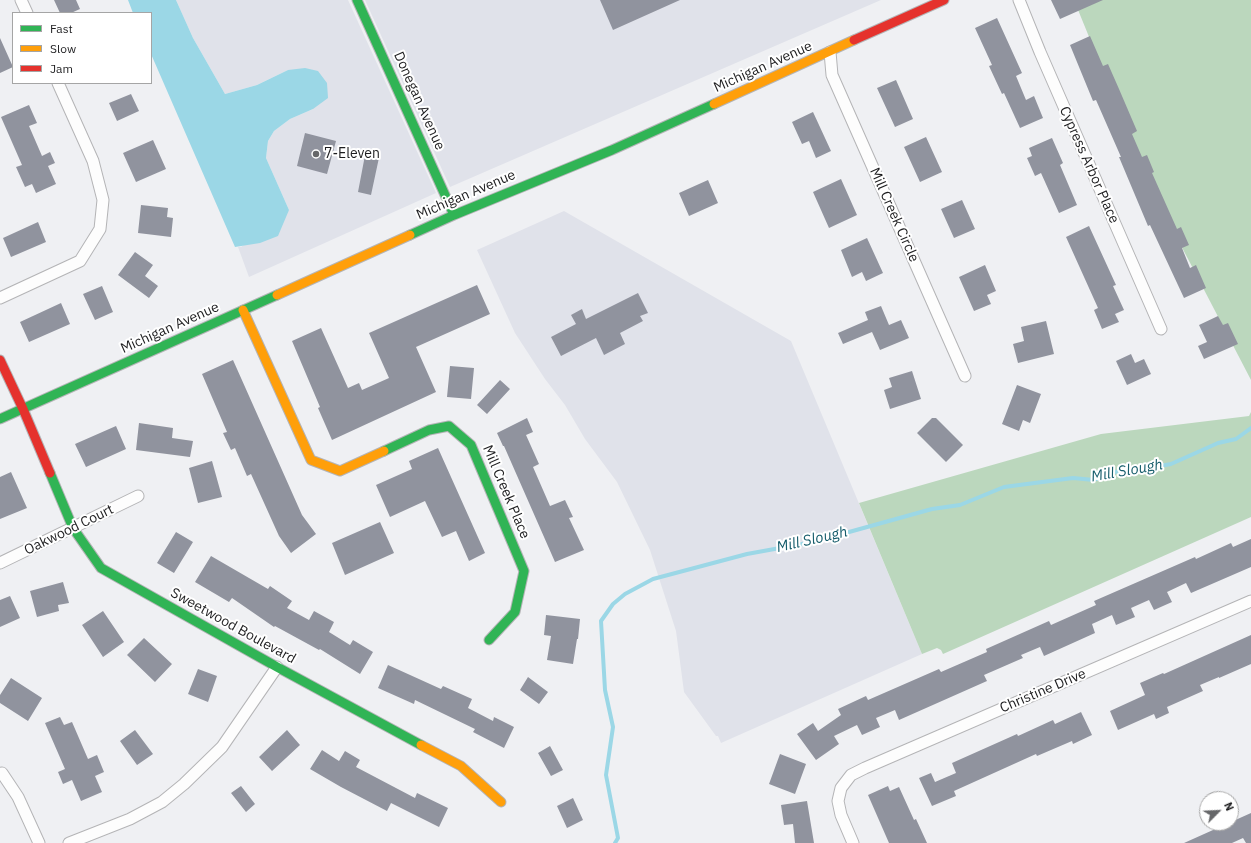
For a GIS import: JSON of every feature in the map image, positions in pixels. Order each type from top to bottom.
[{"type":"street","points":[[21,0],[27,12]]},
{"type":"street","name":"Donegan Avenue","points":[[357,0],[454,215]]},
{"type":"street","name":"Michigan Avenue","points":[[0,419],[23,410],[454,215],[612,150],[944,0]]},
{"type":"street","name":"Cypress Arbor Place","points":[[1019,0],[1046,66],[1161,329]]},
{"type":"street","name":"Mill Creek Circle","points":[[830,52],[832,74],[964,376]]},
{"type":"street","points":[[0,298],[80,261],[100,229],[103,200],[93,160],[58,84]]},
{"type":"street","name":"Mill Creek Place","points":[[243,310],[311,460],[340,472],[429,430],[449,426],[471,445],[524,571],[515,612],[489,640]]},
{"type":"street","name":"Sweetwood Boulevard","points":[[0,360],[73,528],[101,568],[277,667],[461,766],[501,802]]},
{"type":"street","name":"Oakwood Court","points":[[0,563],[138,496]]},
{"type":"street","name":"Christine Drive","points":[[854,843],[841,815],[838,801],[841,788],[851,775],[1251,601]]},
{"type":"street","points":[[69,843],[130,819],[162,802],[222,747],[277,667]]},
{"type":"street","points":[[2,773],[18,797],[40,843]]},
{"type":"shaded area","points":[[176,0],[348,0],[436,193],[249,277],[238,247],[241,247],[289,210],[266,158],[268,141],[274,131],[290,119],[313,109],[288,70],[257,85],[225,94],[193,38]]},
{"type":"shaded area","points":[[365,0],[881,0],[450,187]]},
{"type":"shaded area","points":[[564,211],[791,341],[922,654],[721,743],[718,736],[716,736],[684,692],[676,631],[650,550],[617,482],[585,439],[565,405],[545,379],[515,333],[477,250]]},
{"type":"green space","points":[[1074,0],[1251,0],[1251,380],[1149,184]]},
{"type":"green space","points":[[1251,412],[1251,517],[943,654],[941,650],[937,648],[922,654],[859,503],[1101,434],[1249,416]]},
{"type":"water","points":[[128,0],[176,0],[193,38],[225,94],[257,85],[288,70],[305,68],[318,71],[327,83],[328,98],[313,109],[290,119],[274,131],[268,141],[266,158],[289,210],[278,236],[260,243],[235,247],[152,56],[152,12],[133,12]]},
{"type":"building","points":[[54,0],[76,0],[80,9],[73,12],[60,12]]},
{"type":"building","points":[[600,0],[680,0],[613,30]]},
{"type":"building","points":[[1051,0],[1103,0],[1060,19]]},
{"type":"building","points":[[997,18],[1022,73],[1016,76],[1026,100],[1034,96],[1043,118],[1020,128],[1004,93],[1002,94],[989,66],[992,65],[975,28]]},
{"type":"building","points":[[1090,36],[1103,66],[1108,64],[1119,89],[1137,131],[1132,134],[1142,157],[1147,155],[1154,172],[1152,173],[1177,229],[1181,227],[1189,245],[1182,248],[1190,268],[1196,265],[1206,288],[1184,298],[1150,225],[1148,226],[1119,157],[1121,157],[1096,100],[1093,101],[1070,45]]},
{"type":"building","points":[[0,38],[12,67],[0,73]]},
{"type":"building","points":[[896,80],[913,119],[895,127],[877,88]]},
{"type":"building","points":[[131,94],[139,111],[117,121],[109,103]]},
{"type":"building","points":[[29,105],[37,123],[29,126],[42,156],[50,152],[55,163],[48,166],[56,184],[36,193],[32,184],[25,187],[16,167],[22,165],[1,117]]},
{"type":"building","points":[[813,112],[831,151],[816,158],[809,141],[802,144],[792,122]]},
{"type":"building","name":"7-Eleven","points":[[305,133],[336,141],[327,174],[297,166]]},
{"type":"building","points":[[926,137],[942,172],[920,182],[904,147]]},
{"type":"building","points":[[1052,138],[1063,163],[1060,165],[1077,205],[1059,213],[1041,173],[1035,176],[1027,158],[1032,156],[1029,148]]},
{"type":"building","points":[[153,140],[166,169],[136,182],[123,153]]},
{"type":"building","points":[[366,150],[380,153],[371,195],[358,192]]},
{"type":"building","points":[[841,179],[857,215],[829,228],[813,192]]},
{"type":"building","points":[[708,180],[718,203],[689,216],[679,193]]},
{"type":"building","points":[[962,200],[975,229],[954,238],[941,209]]},
{"type":"building","points":[[141,205],[168,208],[167,217],[173,218],[171,237],[138,233]]},
{"type":"building","points":[[38,222],[46,242],[11,257],[3,238]]},
{"type":"building","points":[[1089,226],[1116,285],[1113,286],[1124,310],[1115,314],[1119,322],[1102,329],[1094,310],[1098,308],[1066,237]]},
{"type":"building","points":[[867,238],[883,273],[866,281],[862,272],[852,277],[841,250]]},
{"type":"building","points":[[135,252],[153,265],[145,276],[158,286],[149,298],[118,275]]},
{"type":"building","points":[[985,265],[996,291],[987,295],[991,304],[974,311],[959,277]]},
{"type":"building","points":[[477,285],[490,314],[416,347],[436,392],[332,440],[318,408],[320,407],[292,341],[321,328],[348,388],[359,383],[362,390],[389,378],[369,333]]},
{"type":"building","points":[[102,286],[113,312],[95,320],[83,294]]},
{"type":"building","points":[[638,293],[648,313],[640,316],[643,321],[620,333],[625,344],[604,355],[596,338],[561,356],[551,337],[576,324],[571,315],[582,309],[586,319]]},
{"type":"building","points":[[61,303],[70,324],[29,342],[20,322]]},
{"type":"building","points":[[881,306],[889,325],[901,320],[909,338],[880,350],[872,332],[843,344],[838,333],[868,320],[865,312]]},
{"type":"building","points":[[1218,316],[1223,325],[1228,323],[1238,344],[1204,359],[1198,346],[1207,342],[1199,325]]},
{"type":"building","points":[[1046,321],[1054,354],[1018,363],[1013,344],[1024,341],[1021,327]]},
{"type":"building","points":[[1131,354],[1135,363],[1144,359],[1151,374],[1127,385],[1116,361]]},
{"type":"building","points":[[233,360],[302,515],[316,534],[291,553],[279,536],[251,474],[247,476],[235,448],[231,450],[223,433],[227,432],[202,374]]},
{"type":"building","points":[[450,366],[474,368],[471,399],[447,397]]},
{"type":"building","points":[[912,371],[921,399],[890,409],[884,390],[892,387],[889,378]]},
{"type":"building","points":[[500,380],[510,389],[487,414],[477,405]]},
{"type":"building","points":[[1017,385],[1041,394],[1030,423],[1023,420],[1019,431],[1002,424]]},
{"type":"building","points":[[527,418],[533,432],[526,435],[539,464],[533,467],[550,506],[565,500],[573,517],[569,518],[584,550],[555,562],[497,433]]},
{"type":"building","points":[[932,418],[936,418],[963,445],[946,462],[917,433]]},
{"type":"building","points":[[139,423],[173,428],[172,438],[193,441],[190,457],[136,450]]},
{"type":"building","points":[[116,426],[126,449],[86,467],[75,444]]},
{"type":"building","points":[[438,448],[485,553],[469,561],[456,531],[442,537],[425,501],[390,517],[376,485],[412,469],[409,461]]},
{"type":"building","points":[[212,461],[222,497],[198,503],[189,468]]},
{"type":"building","points":[[11,472],[27,508],[0,519],[0,477]]},
{"type":"building","points":[[380,522],[394,553],[345,575],[332,543]]},
{"type":"building","points":[[176,532],[193,542],[174,573],[157,563]]},
{"type":"building","points":[[1251,539],[1251,567],[1191,593],[1186,583],[1167,592],[1172,602],[1154,610],[1149,600],[1131,608],[1135,617],[1116,625],[1112,615],[1092,624],[1095,633],[1044,656],[1040,647],[1021,655],[1023,658],[984,675],[987,681],[899,720],[895,710],[876,718],[880,727],[862,735],[857,725],[834,736],[839,744],[816,760],[797,734],[813,723],[818,731],[841,715],[838,709],[866,696],[868,700],[939,669],[941,672],[987,652],[986,649],[1049,621],[1051,625],[1096,605],[1094,601],[1195,557],[1196,559],[1231,543],[1233,547]]},
{"type":"building","points":[[211,556],[268,589],[270,586],[292,601],[287,608],[309,620],[314,611],[334,622],[329,632],[350,645],[353,640],[373,652],[360,674],[320,649],[319,650],[275,626],[274,627],[232,598],[229,602],[195,582]]},
{"type":"building","points":[[63,582],[69,603],[58,605],[59,611],[37,617],[30,591]]},
{"type":"building","points":[[10,596],[20,618],[0,627],[0,600]]},
{"type":"building","points":[[103,611],[124,642],[103,657],[82,625]]},
{"type":"building","points":[[546,615],[580,619],[573,664],[547,660],[551,636],[544,635]]},
{"type":"building","points":[[1251,635],[1251,664],[1200,685],[1203,691],[1167,707],[1169,713],[1156,719],[1154,714],[1118,730],[1110,711],[1145,695],[1140,683],[1163,673],[1164,674]]},
{"type":"building","points":[[144,638],[172,664],[155,682],[127,655]]},
{"type":"building","points":[[388,665],[441,689],[443,686],[472,699],[468,708],[493,721],[494,717],[514,727],[504,748],[473,732],[475,729],[415,700],[414,704],[378,688]]},
{"type":"building","points":[[198,669],[217,676],[208,702],[188,694]]},
{"type":"building","points":[[528,677],[548,692],[539,704],[520,690]]},
{"type":"building","points":[[11,678],[42,698],[28,721],[0,703],[0,695]]},
{"type":"building","points":[[1081,712],[1092,735],[1073,744],[1072,741],[1037,756],[1036,754],[954,791],[956,796],[932,806],[919,778],[931,773],[935,782],[956,773],[952,763],[1017,734],[1018,736],[1053,720],[1055,724]]},
{"type":"building","points":[[60,717],[64,725],[72,722],[88,759],[97,755],[104,772],[95,776],[102,792],[81,801],[72,780],[63,784],[58,772],[65,769],[45,723]]},
{"type":"building","points":[[135,730],[153,754],[137,765],[120,741]]},
{"type":"building","points":[[287,730],[300,745],[272,771],[259,757]]},
{"type":"building","points":[[550,746],[563,770],[551,776],[538,753]]},
{"type":"building","points":[[322,750],[339,761],[345,751],[360,760],[356,767],[415,798],[417,793],[448,808],[439,827],[391,803],[387,811],[310,769]]},
{"type":"building","points":[[780,754],[806,764],[795,794],[769,784]]},
{"type":"building","points":[[241,786],[255,804],[246,812],[231,793]]},
{"type":"building","points":[[888,786],[890,791],[899,787],[914,820],[916,819],[927,843],[889,843],[868,795]]},
{"type":"building","points":[[573,798],[583,820],[567,828],[557,806]]},
{"type":"building","points":[[807,801],[814,843],[795,843],[793,824],[784,825],[781,805]]},
{"type":"building","points":[[1251,813],[1251,843],[1246,843],[1243,838],[1232,843],[1184,843],[1211,831],[1239,831],[1239,818]]},
{"type":"waterway","name":"Mill Slough","points":[[615,843],[618,838],[606,775],[613,727],[605,690],[601,621],[613,604],[625,594],[653,579],[747,554],[813,542],[932,509],[960,505],[1004,487],[1073,478],[1094,480],[1114,472],[1133,471],[1171,464],[1218,443],[1236,439],[1251,428]]},
{"type":"traffic: fast","points":[[357,0],[454,215]]},
{"type":"traffic: fast","points":[[410,235],[454,215],[612,150],[714,104]]},
{"type":"traffic: fast","points":[[0,419],[277,295]]},
{"type":"traffic: fast","points":[[384,451],[429,430],[449,426],[471,445],[524,571],[515,612],[489,640]]},
{"type":"traffic: fast","points":[[50,473],[73,528],[101,568],[277,667],[421,745]]},
{"type":"traffic: slow","points":[[714,104],[854,40]]},
{"type":"traffic: slow","points":[[277,295],[410,235]]},
{"type":"traffic: slow","points":[[243,310],[311,460],[340,471],[384,451]]},
{"type":"traffic: slow","points":[[421,745],[461,766],[501,802]]},
{"type":"traffic: jam","points":[[854,40],[944,0]]},
{"type":"traffic: jam","points":[[0,360],[23,409],[50,473]]},
{"type":"place","name":"7-Eleven","points":[[316,154]]}]
